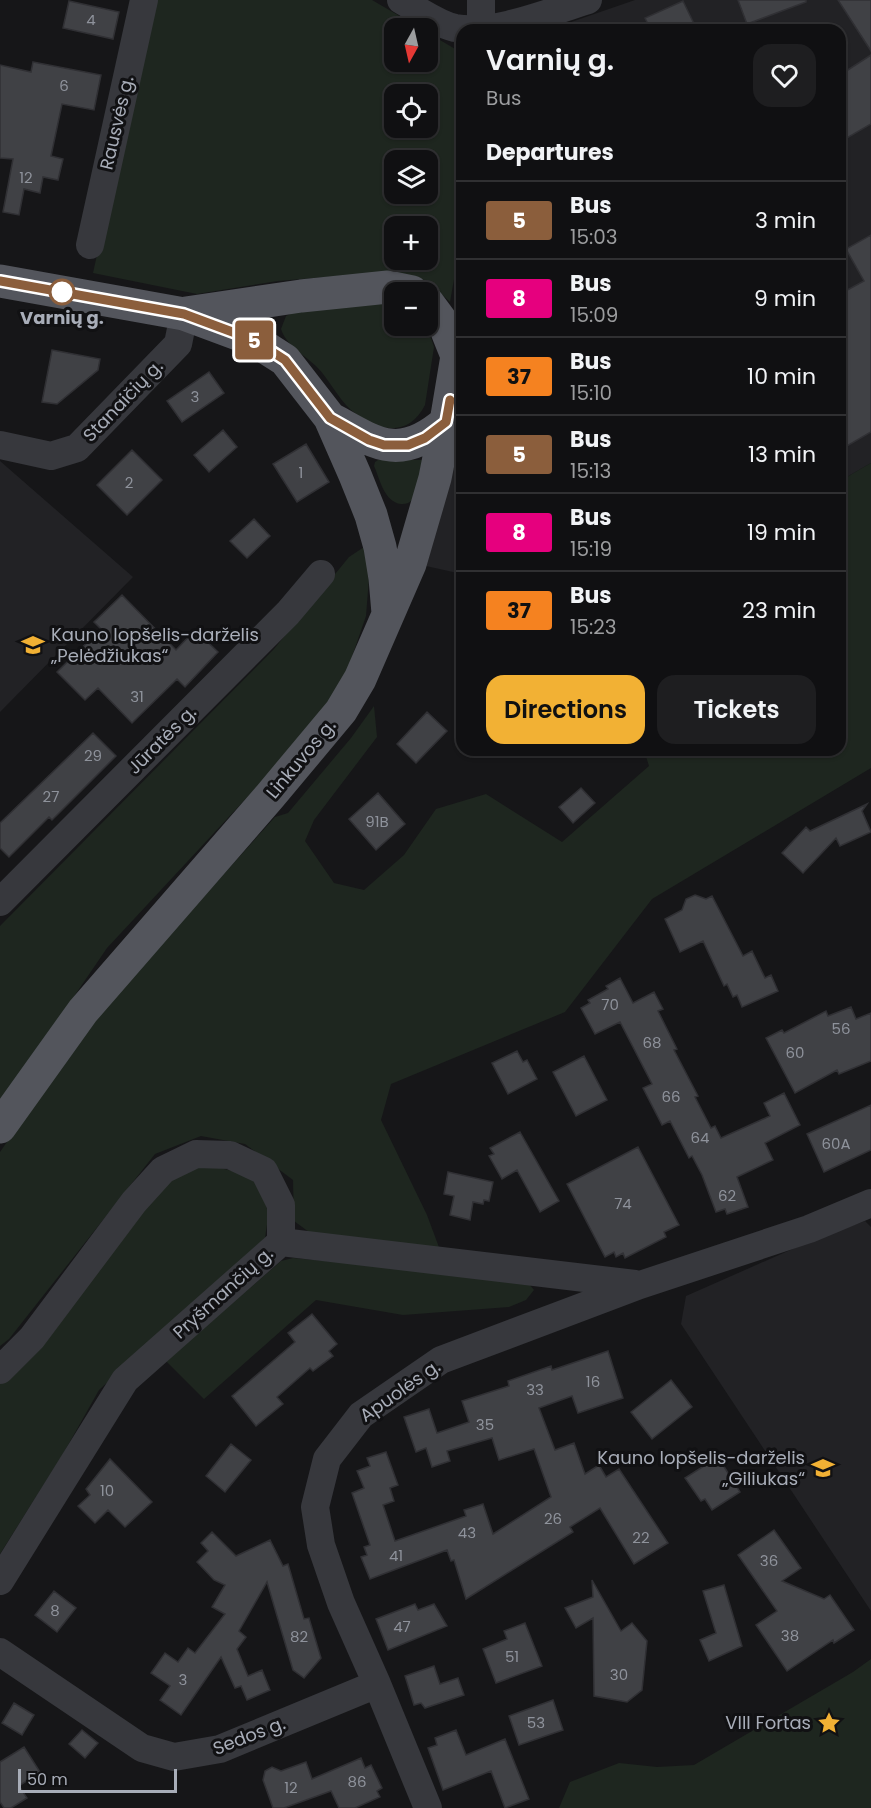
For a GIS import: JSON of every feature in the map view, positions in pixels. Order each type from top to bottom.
[{"type":"main road","points":[[0,281],[184,314],[254,340],[285,360]]},
{"type":"main road","points":[[184,314],[301,296],[384,286]]},
{"type":"main road","points":[[301,296],[285,306],[273,323],[274,344],[330,418],[371,515],[385,578],[388,616]]},
{"type":"main road","points":[[438,316],[445,326],[456,354]]},
{"type":"main road","name":"Linkuvos g.","points":[[0,1127],[83,1011],[341,711],[360,679],[410,564],[435,478],[456,362]]},
{"type":"main road","points":[[330,418],[369,440],[384,445],[408,445],[425,438],[446,422]]},
{"type":"street","name":"Rausvės g.","points":[[90,245],[144,0]]},
{"type":"street","points":[[401,0],[433,19],[456,28]]},
{"type":"street","points":[[481,0],[481,24]]},
{"type":"street","points":[[503,24],[588,0]]},
{"type":"street","name":"Stanaičių g.","points":[[0,445],[51,456],[77,448],[178,344],[184,314]]},
{"type":"street","name":"Jūratės g.","points":[[0,902],[288,613],[321,574]]},
{"type":"street","points":[[0,1370],[32,1338],[134,1202],[163,1170],[196,1154],[230,1155],[264,1171],[281,1205],[281,1242]]},
{"type":"street","name":"Apuolės g.","points":[[428,1808],[341,1603],[321,1545],[315,1507],[327,1459],[361,1415],[441,1360],[640,1285],[809,1228],[871,1203]]},
{"type":"street","name":"Pryšmančių g.","points":[[0,1581],[125,1380],[281,1242],[640,1285]]},
{"type":"street","name":"Sedos g.","points":[[0,1652],[142,1748],[174,1757],[220,1749],[377,1684]]},
{"type":"shaded area","points":[[153,0],[372,0],[403,18],[384,18],[384,72],[438,72],[438,39],[456,49],[456,268],[450,302],[438,291],[438,282],[427,282],[420,278],[386,272],[278,281],[197,294],[93,273]]},
{"type":"shaded area","points":[[635,0],[871,0],[871,463],[846,478],[846,24],[565,24]]},
{"type":"shaded area","points":[[384,304],[384,336],[430,336],[434,347],[425,405],[418,416],[401,427],[391,428],[371,423],[351,410],[321,371],[283,335],[281,329],[286,316],[297,311]]},
{"type":"shaded area","points":[[456,456],[456,573],[426,566]]},
{"type":"shaded area","points":[[378,460],[422,460],[417,489],[410,502],[401,504],[390,499],[374,466]]},
{"type":"shaded area","name":"Kauno lopšelis-darželis „Pelėdžiukas“","points":[[0,461],[133,577],[0,712]]},
{"type":"shaded area","points":[[871,463],[871,768],[652,899],[565,1012],[391,1084],[381,1120],[427,1215],[440,1250],[313,1235],[294,1221],[293,1180],[245,1144],[201,1136],[155,1154],[9,1339],[0,1346],[0,1152],[88,1025],[275,817],[288,813],[351,738],[374,706],[377,737],[314,820],[305,841],[334,883],[364,890],[404,855],[436,809],[486,794],[562,842],[649,766],[646,756],[846,756],[846,478]]},
{"type":"shaded area","points":[[367,545],[369,578],[366,616],[345,677],[305,735],[107,948],[0,1105],[0,926],[274,649],[349,557]]},
{"type":"shaded area","points":[[208,1165],[245,1174],[265,1191],[268,1218],[265,1238],[99,1390],[63,1454],[0,1554],[0,1382],[170,1175]]},
{"type":"shaded area","name":"Kauno lopšelis-darželis „Giliukas“","points":[[865,1221],[871,1227],[871,1611],[681,1324],[686,1296],[813,1240]]},
{"type":"shaded area","points":[[293,1258],[525,1279],[534,1290],[526,1300],[509,1307],[403,1315],[316,1300],[204,1399],[166,1361],[281,1261]]},
{"type":"shaded area","name":"VIII Fortas","points":[[871,1659],[871,1808],[559,1808],[570,1782],[619,1763],[657,1767],[694,1765],[853,1672]]},
{"type":"building","points":[[738,0],[806,0],[806,2],[747,24]]},
{"type":"building","points":[[838,0],[871,0],[871,51]]},
{"type":"building","points":[[69,1],[119,12],[113,39],[63,28]]},
{"type":"building","points":[[683,1],[694,24],[648,24],[645,18]]},
{"type":"building","points":[[871,55],[871,124],[846,139],[846,71]]},
{"type":"building","points":[[33,62],[101,75],[94,110],[62,104],[51,156],[63,159],[58,180],[43,177],[40,193],[24,189],[19,215],[3,212],[13,159],[0,158],[0,65],[31,72]]},
{"type":"building","points":[[871,235],[871,432],[846,447],[846,291],[864,281],[846,249]]},
{"type":"building","points":[[52,350],[100,359],[98,370],[57,404],[42,402]]},
{"type":"building","points":[[209,372],[224,393],[182,422],[167,401]]},
{"type":"building","points":[[223,430],[237,447],[209,472],[194,455]]},
{"type":"building","points":[[306,444],[329,482],[297,502],[273,464]]},
{"type":"building","points":[[132,450],[162,480],[127,515],[97,485]]},
{"type":"building","points":[[254,519],[270,536],[247,558],[230,541]]},
{"type":"building","points":[[122,595],[176,650],[195,630],[218,652],[185,687],[177,679],[132,723],[98,688],[85,700],[57,672],[101,629],[94,622]]},
{"type":"building","points":[[427,712],[447,731],[416,763],[397,744]]},
{"type":"building","points":[[93,733],[116,756],[52,820],[49,817],[9,857],[0,848],[0,823]]},
{"type":"building","points":[[581,788],[595,803],[573,823],[559,807]]},
{"type":"building","points":[[378,793],[405,824],[376,850],[349,819]]},
{"type":"building","points":[[867,804],[862,811],[871,832],[840,846],[836,838],[803,873],[782,853],[806,827],[810,831]]},
{"type":"building","points":[[695,895],[706,899],[712,896],[743,956],[752,951],[765,978],[771,975],[778,991],[742,1007],[737,995],[733,997],[727,984],[724,986],[703,941],[680,952],[665,919],[682,910],[686,899]]},
{"type":"building","points":[[620,978],[633,1003],[654,992],[663,1009],[658,1011],[677,1049],[674,1050],[698,1096],[695,1097],[711,1128],[715,1126],[721,1138],[770,1116],[764,1103],[784,1093],[800,1125],[765,1143],[773,1160],[737,1177],[748,1207],[727,1214],[725,1209],[716,1212],[692,1156],[689,1158],[670,1121],[662,1125],[643,1088],[652,1084],[620,1022],[595,1034],[581,1008],[590,1003],[588,1000],[608,989],[606,986]]},
{"type":"building","points":[[851,1007],[856,1019],[871,1013],[871,1061],[839,1074],[837,1070],[795,1093],[766,1038],[782,1030],[784,1033],[826,1011],[828,1016]]},
{"type":"building","points":[[517,1051],[523,1062],[527,1060],[537,1079],[508,1094],[492,1063]]},
{"type":"building","points":[[584,1056],[607,1100],[576,1116],[553,1072]]},
{"type":"building","points":[[871,1105],[871,1150],[824,1172],[807,1134]]},
{"type":"building","points":[[520,1132],[559,1201],[540,1212],[517,1170],[502,1179],[489,1156],[494,1154],[490,1148]]},
{"type":"building","points":[[638,1147],[679,1225],[664,1232],[666,1237],[625,1258],[623,1253],[616,1257],[614,1252],[605,1257],[567,1184]]},
{"type":"building","points":[[448,1172],[493,1182],[489,1201],[484,1200],[483,1204],[473,1202],[470,1220],[450,1215],[454,1196],[444,1194]]},
{"type":"building","points":[[312,1314],[337,1344],[329,1351],[333,1356],[313,1371],[310,1368],[277,1397],[283,1404],[256,1426],[232,1396],[295,1342],[288,1333]]},
{"type":"building","points":[[608,1351],[623,1398],[578,1413],[572,1396],[539,1408],[555,1450],[574,1443],[585,1474],[599,1465],[606,1477],[619,1469],[668,1543],[634,1564],[600,1508],[570,1527],[573,1532],[466,1599],[454,1560],[451,1561],[447,1550],[370,1579],[361,1557],[367,1555],[364,1547],[370,1545],[352,1493],[364,1488],[357,1471],[370,1466],[367,1458],[386,1452],[398,1485],[390,1488],[394,1501],[383,1505],[395,1541],[466,1516],[464,1510],[483,1504],[493,1534],[551,1497],[534,1449],[499,1460],[492,1438],[447,1451],[450,1461],[432,1467],[426,1448],[416,1452],[404,1417],[429,1409],[437,1433],[469,1422],[462,1401],[509,1386],[508,1381],[551,1366],[552,1370]]},
{"type":"building","points":[[671,1380],[692,1407],[652,1439],[631,1412]]},
{"type":"building","points":[[231,1444],[251,1460],[225,1492],[206,1476]]},
{"type":"building","points":[[718,1457],[740,1492],[712,1510],[705,1499],[701,1501],[685,1478]]},
{"type":"building","points":[[110,1459],[152,1502],[125,1527],[108,1510],[95,1523],[78,1506],[90,1495],[86,1489]]},
{"type":"building","points":[[774,1530],[801,1568],[782,1581],[824,1599],[830,1595],[854,1630],[834,1643],[833,1640],[787,1671],[756,1625],[777,1611],[738,1555]]},
{"type":"building","points":[[212,1532],[236,1556],[270,1540],[283,1566],[288,1564],[304,1619],[309,1618],[321,1658],[304,1678],[293,1670],[267,1582],[239,1631],[246,1637],[237,1649],[248,1676],[262,1670],[270,1690],[247,1700],[241,1686],[235,1688],[221,1657],[181,1715],[160,1700],[170,1686],[151,1673],[165,1653],[178,1662],[188,1648],[195,1653],[225,1614],[212,1607],[225,1585],[214,1580],[197,1562],[208,1551],[201,1543]]},
{"type":"building","points":[[592,1580],[621,1631],[632,1623],[647,1641],[642,1690],[627,1702],[594,1696],[593,1618],[576,1628],[565,1608],[593,1597]]},
{"type":"building","points":[[724,1585],[742,1646],[709,1661],[700,1640],[716,1633],[703,1591]]},
{"type":"building","points":[[54,1591],[76,1608],[57,1632],[35,1615]]},
{"type":"building","points":[[415,1604],[418,1610],[434,1604],[447,1626],[388,1650],[376,1619]]},
{"type":"building","points":[[525,1623],[542,1666],[496,1683],[483,1649],[507,1639],[504,1631]]},
{"type":"building","points":[[434,1666],[440,1684],[458,1678],[464,1695],[425,1708],[421,1703],[414,1705],[405,1676]]},
{"type":"building","points":[[553,1700],[563,1730],[519,1745],[509,1716]]},
{"type":"building","points":[[14,1703],[34,1715],[22,1735],[2,1723]]},
{"type":"building","points":[[82,1730],[98,1743],[85,1758],[69,1744]]},
{"type":"building","points":[[456,1730],[466,1755],[505,1739],[529,1799],[505,1808],[491,1771],[443,1790],[428,1748],[437,1745],[435,1738]]},
{"type":"building","points":[[24,1747],[40,1772],[19,1786],[27,1798],[11,1808],[4,1808],[0,1802],[0,1762]]},
{"type":"building","points":[[361,1758],[365,1768],[371,1765],[382,1788],[377,1791],[380,1797],[355,1808],[339,1808],[331,1791],[284,1808],[273,1808],[263,1780],[265,1771],[272,1767],[281,1771],[306,1762],[312,1779]]},
{"type":"bus line","name":"5","points":[[0,281],[184,314],[254,340],[285,360],[330,418],[369,440],[384,445],[408,445],[437,430],[446,422],[450,400]]},
{"type":"place","name":"Varnių g.","points":[[62,292]]},
{"type":"place","name":"Kauno lopšelis-darželis „Pelėdžiukas“","points":[[33,645]]},
{"type":"place","name":"Kauno lopšelis-darželis „Giliukas“","points":[[823,1468]]},
{"type":"place","name":"VIII Fortas","points":[[829,1723]]}]
